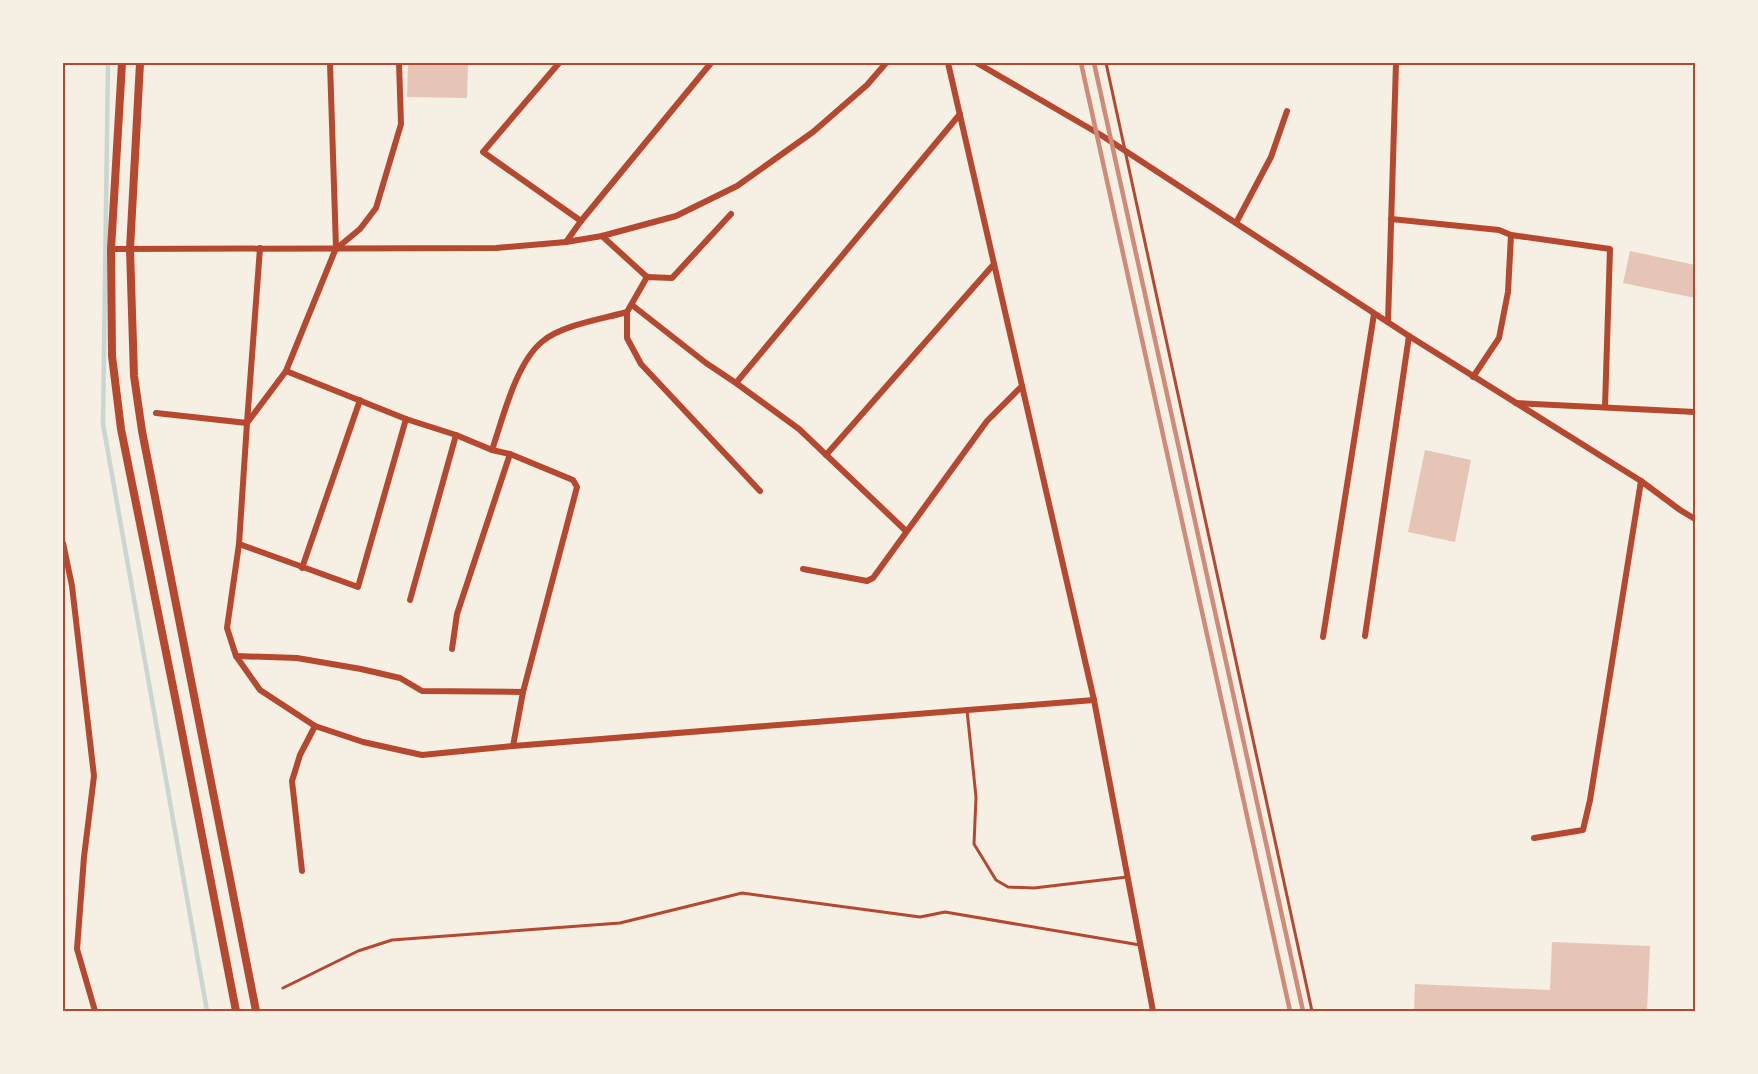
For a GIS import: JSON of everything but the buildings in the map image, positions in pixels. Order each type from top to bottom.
[{"type":"street","points":[[122,63],[111,249],[112,356],[121,429],[236,1011]]},
{"type":"street","points":[[140,63],[130,249],[134,376],[142,431],[256,1011]]},
{"type":"street","points":[[247,423],[286,371],[336,248],[330,63]]},
{"type":"street","points":[[336,248],[360,229],[375,208],[401,124],[399,63]]},
{"type":"street","points":[[559,63],[483,152],[581,220]]},
{"type":"street","points":[[566,242],[581,220],[711,63]]},
{"type":"street","points":[[111,249],[496,248],[566,242],[602,236],[676,216],[737,186],[813,132],[867,85],[885,63]]},
{"type":"street","points":[[948,63],[1094,700],[1153,1011]]},
{"type":"street","points":[[977,63],[1101,135],[1374,314],[1641,481],[1695,519]]},
{"type":"street","points":[[1388,322],[1396,63]]},
{"type":"street","points":[[1236,224],[1271,157],[1287,111]]},
{"type":"street","points":[[736,383],[960,114]]},
{"type":"street","points":[[602,236],[647,277],[672,278],[731,214]]},
{"type":"street","points":[[1391,219],[1499,230],[1511,235],[1610,249],[1605,407]]},
{"type":"street","points":[[1473,377],[1499,338],[1508,292],[1511,235]]},
{"type":"street","points":[[260,248],[239,544],[227,628],[236,656],[260,690],[315,726],[363,742],[422,755],[1094,700]]},
{"type":"street","points":[[826,455],[994,264]]},
{"type":"street","points":[[647,277],[627,312],[627,338],[641,364],[760,491]]},
{"type":"street","points":[[632,305],[706,363],[799,429],[906,531]]},
{"type":"street","points":[[492,450],[524,363],[536,347],[544,339],[579,325],[627,312]]},
{"type":"street","points":[[1323,637],[1374,314]]},
{"type":"street","points":[[1365,636],[1409,336]]},
{"type":"street","points":[[286,371],[406,419],[456,435],[492,450],[510,454],[573,480],[578,487],[523,692],[513,746]]},
{"type":"street","points":[[803,569],[867,581],[873,578],[987,421],[1022,386]]},
{"type":"street","points":[[302,568],[360,400]]},
{"type":"street","points":[[1514,403],[1695,412]]},
{"type":"street","points":[[156,412],[247,423]]},
{"type":"street","points":[[239,544],[358,586],[406,419]]},
{"type":"street","points":[[410,600],[456,435]]},
{"type":"street","points":[[452,650],[457,614],[510,454]]},
{"type":"street","points":[[1534,838],[1583,830],[1590,800],[1641,481]]},
{"type":"street","points":[[63,543],[72,586],[94,776],[84,857],[77,949],[94,1011]]},
{"type":"street","points":[[236,656],[297,658],[362,669],[400,678],[422,691],[523,692]]},
{"type":"street","points":[[302,872],[292,781],[300,755],[315,726]]},
{"type":"lane","points":[[1106,63],[1312,1011]]},
{"type":"lane","points":[[967,710],[976,797],[974,844],[996,880],[1008,886],[1034,888],[1127,877]]},
{"type":"lane","points":[[283,988],[358,951],[392,940],[620,923],[742,894],[921,917],[945,912],[1140,945]]},
{"type":"waterway","points":[[108,63],[103,424],[207,1011]]},
{"type":"railway","points":[[1081,63],[1290,1011]]},
{"type":"railway","points":[[1094,63],[1303,1011]]}]
